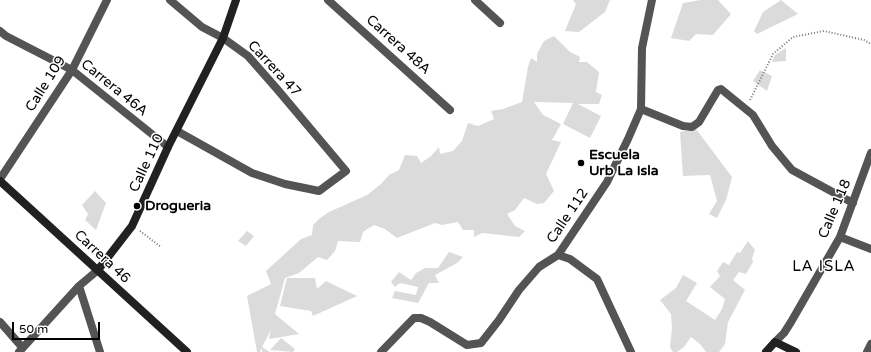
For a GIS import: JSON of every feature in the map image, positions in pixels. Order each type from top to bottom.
[{"type":"street","name":"Calle 109","points":[[0,180],[72,70],[107,0]]},
{"type":"street","name":"Carrera 47","points":[[170,0],[202,26],[224,38],[252,62],[346,171],[319,191],[285,184],[252,173],[177,131]]},
{"type":"street","name":"Calle 110","points":[[21,350],[80,286],[98,270],[132,226],[168,147],[224,38],[236,0]]},
{"type":"street","name":"Carrera 48A","points":[[328,0],[450,110]]},
{"type":"street","points":[[475,0],[500,23]]},
{"type":"street","name":"Calle 112","points":[[381,352],[414,318],[421,318],[467,345],[481,343],[499,320],[519,290],[539,267],[558,255],[607,182],[628,140],[641,109],[642,48],[652,0]]},
{"type":"street","name":"Carrera 46A","points":[[0,31],[6,36],[72,70],[168,147]]},
{"type":"street","points":[[641,109],[683,126],[692,127],[699,122],[718,90],[722,89],[753,115],[772,146],[792,170],[853,203]]},
{"type":"street","name":"Calle 118","points":[[766,352],[788,328],[840,236],[871,153]]},
{"type":"street","name":"Carrera 46","points":[[0,180],[187,352]]},
{"type":"street","points":[[840,236],[871,249]]},
{"type":"street","points":[[558,255],[570,259],[597,279],[631,352]]},
{"type":"street","points":[[80,286],[100,352]]},
{"type":"street","points":[[0,322],[21,350]]},
{"type":"street","points":[[775,342],[796,352]]},
{"type":"street","points":[[867,352],[871,344]]},
{"type":"path","points":[[746,109],[773,54],[793,37],[824,31],[864,40],[871,44]]},
{"type":"path","points":[[132,226],[161,247]]},
{"type":"shaded area","points":[[573,0],[610,0],[605,12],[579,32],[565,31],[576,4]]},
{"type":"shaded area","points":[[701,0],[718,0],[731,14],[713,35],[696,34],[689,41],[671,38],[683,3]]},
{"type":"shaded area","points":[[781,0],[798,14],[757,34],[754,31],[763,12]]},
{"type":"shaded area","points":[[554,36],[570,52],[580,57],[579,62],[587,62],[599,72],[596,92],[602,95],[599,104],[578,104],[601,116],[590,138],[563,124],[573,103],[534,102],[543,115],[561,124],[552,140],[561,142],[546,174],[554,191],[544,203],[537,204],[524,198],[515,210],[507,214],[515,226],[525,231],[519,237],[482,233],[474,237],[474,230],[463,230],[458,222],[442,225],[435,223],[397,238],[385,229],[374,225],[363,232],[360,242],[338,241],[335,251],[327,260],[318,257],[299,273],[285,278],[275,314],[299,334],[269,339],[271,330],[262,347],[270,352],[262,352],[262,348],[260,352],[257,352],[247,296],[271,284],[266,271],[301,239],[312,235],[313,225],[320,218],[329,212],[367,195],[381,184],[389,175],[399,170],[405,155],[417,156],[421,163],[431,156],[439,147],[440,154],[453,151],[462,141],[468,123],[478,126],[494,119],[491,111],[503,109],[522,102],[531,58],[537,62],[537,54],[544,41]]},
{"type":"shaded area","points":[[786,48],[786,61],[772,62],[775,55]]},
{"type":"shaded area","points":[[760,70],[772,76],[767,91],[753,81]]},
{"type":"shaded area","points":[[696,129],[732,177],[726,200],[717,218],[709,214],[717,201],[710,175],[683,176],[680,132]]},
{"type":"shaded area","points":[[95,191],[106,203],[96,230],[85,220],[88,214],[82,205]]},
{"type":"shaded area","points":[[247,231],[254,236],[246,246],[238,241]]},
{"type":"shaded area","points":[[748,241],[755,250],[752,258],[753,262],[746,274],[739,272],[733,280],[745,290],[728,322],[725,344],[719,352],[706,352],[700,344],[691,337],[684,347],[677,352],[673,352],[670,347],[672,328],[671,314],[660,300],[676,288],[683,275],[697,283],[686,301],[715,320],[722,309],[725,299],[710,287],[720,276],[717,271],[723,262],[729,265],[737,252],[740,253]]},
{"type":"shaded area","points":[[449,252],[463,257],[457,263],[435,275],[439,283],[429,283],[418,303],[392,298],[395,291],[416,295],[418,287],[400,283],[395,287],[391,282],[399,272],[411,280],[416,273],[425,268],[438,268]]},
{"type":"shaded area","points":[[287,278],[315,278],[317,289],[326,281],[357,296],[313,316],[311,311],[280,306]]},
{"type":"shaded area","points":[[281,338],[295,349],[293,352],[270,350]]},
{"type":"place","name":"Escuela Urb La Isla","points":[[581,163]]},
{"type":"place","name":"Drogueria","points":[[137,206]]},
{"type":"district","name":"LA ISLA","points":[[824,267]]}]
